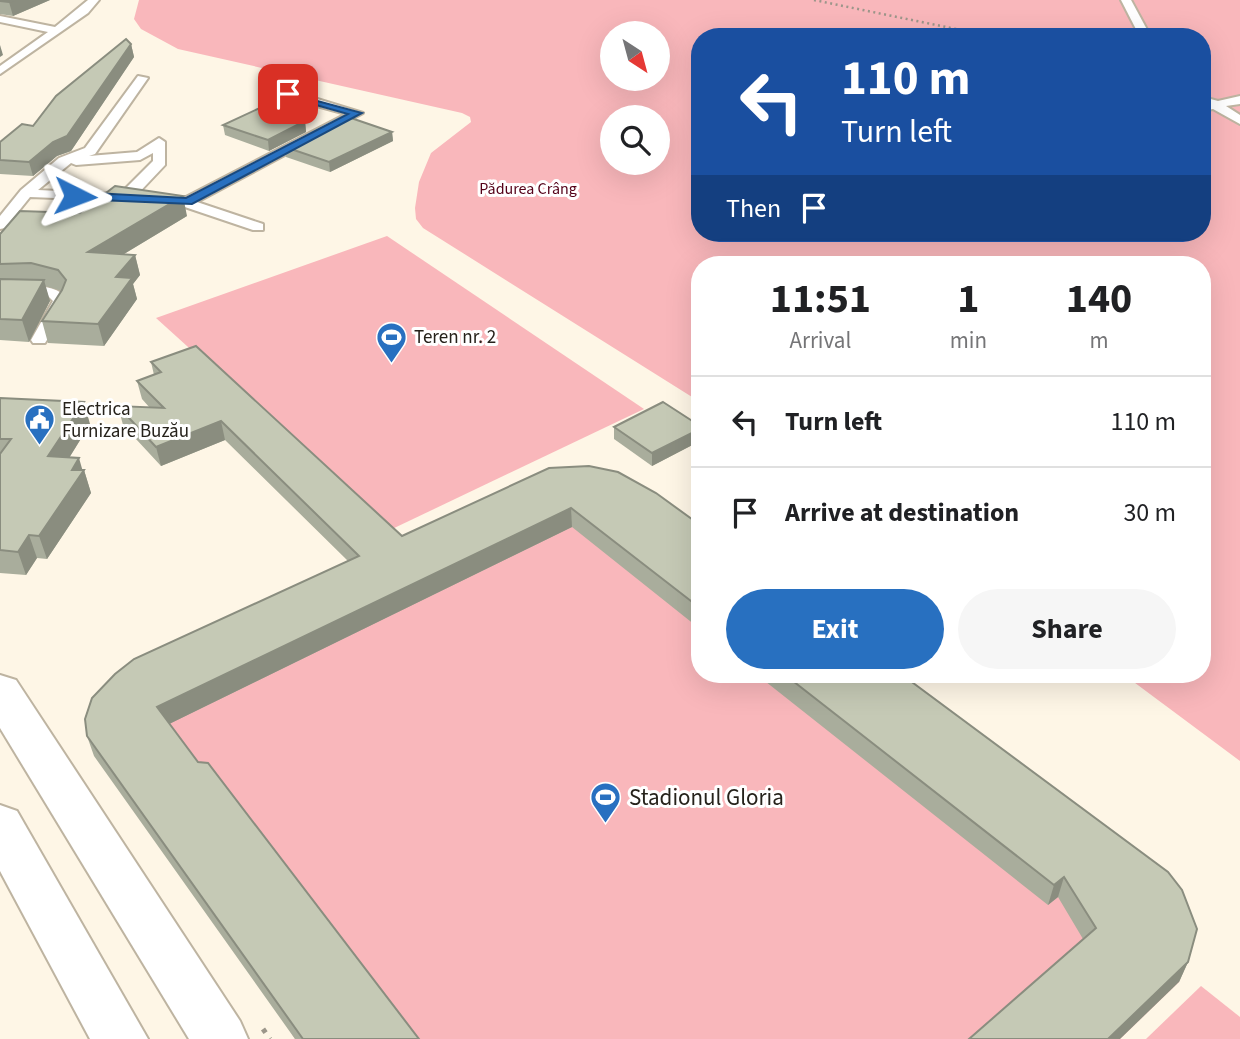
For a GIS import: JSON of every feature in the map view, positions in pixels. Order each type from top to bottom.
[{"type":"main road","points":[[0,691],[219,1039]]},
{"type":"main road","points":[[0,825],[120,1039]]},
{"type":"lane","points":[[0,71],[84,11],[94,0]]},
{"type":"lane","points":[[1126,0],[1140,28]]},
{"type":"lane","points":[[0,19],[55,30]]},
{"type":"lane","points":[[93,156],[142,78]]},
{"type":"lane","points":[[188,201],[357,113],[288,94]]},
{"type":"lane","points":[[1211,106],[1240,100]]},
{"type":"lane","points":[[1211,107],[1240,120]]},
{"type":"lane","points":[[0,225],[26,193],[64,161],[93,156],[140,156],[159,142],[160,162],[123,198]]},
{"type":"lane","points":[[26,193],[188,201],[258,227]]},
{"type":"lane","points":[[0,292],[53,292],[61,300],[58,310],[39,340]]},
{"type":"path","points":[[814,0],[951,28]]},
{"type":"green space","name":"Pădurea Crâng","points":[[139,0],[1240,0],[1240,761],[1135,683],[1211,683],[1211,256],[691,256],[691,396],[423,228],[416,219],[415,208],[419,182],[431,153],[471,122],[470,117],[178,49],[141,29],[134,19]]},
{"type":"green space","name":"Teren nr. 2","points":[[387,236],[644,409],[390,530],[156,318]]},
{"type":"green space","name":"Stadionul Gloria","points":[[550,487],[691,542],[691,683],[881,683],[1188,949],[1179,982],[1120,1039],[295,1039],[99,718]]},
{"type":"green space","points":[[1201,986],[1240,1017],[1240,1039],[1146,1039]]},
{"type":"building","points":[[126,39],[131,44],[67,136],[53,142],[29,162],[0,160],[0,142],[22,124],[33,126],[56,96]]},
{"type":"building","points":[[262,107],[305,121],[268,140],[223,125]]},
{"type":"building","points":[[351,118],[392,132],[329,162],[285,147],[322,128],[326,129]]},
{"type":"building","points":[[115,186],[183,196],[88,252],[135,255],[116,277],[132,278],[98,324],[42,321],[66,280],[58,270],[31,263],[0,264],[0,234],[20,211],[80,213]]},
{"type":"building","points":[[0,279],[44,280],[22,320],[0,319]]},
{"type":"building","points":[[196,346],[402,536],[549,468],[589,466],[618,472],[656,493],[691,518],[691,601],[571,508],[157,707],[198,762],[208,763],[419,1039],[303,1039],[87,736],[85,719],[92,698],[134,659],[359,556],[221,421],[156,447],[118,406],[164,408],[137,381],[161,372],[151,362]]},
{"type":"building","points":[[0,398],[84,402],[48,456],[79,458],[72,470],[84,470],[39,536],[29,535],[18,552],[0,550],[0,454],[11,439],[0,439]]},
{"type":"building","points":[[663,402],[691,420],[691,434],[652,453],[614,427]]},
{"type":"building","points":[[796,683],[913,683],[1168,872],[1182,890],[1197,929],[1188,962],[1108,1039],[969,1039],[1096,928],[1064,877],[1054,885]]},
{"type":"place","name":"Teren nr. 2","points":[[391,364]]},
{"type":"place","name":"Electrica Furnizare Buzău","points":[[39,447]]},
{"type":"place","name":"Stadionul Gloria","points":[[606,824]]},
{"type":"route","points":[[75,196],[188,201],[357,113],[288,94]]}]
